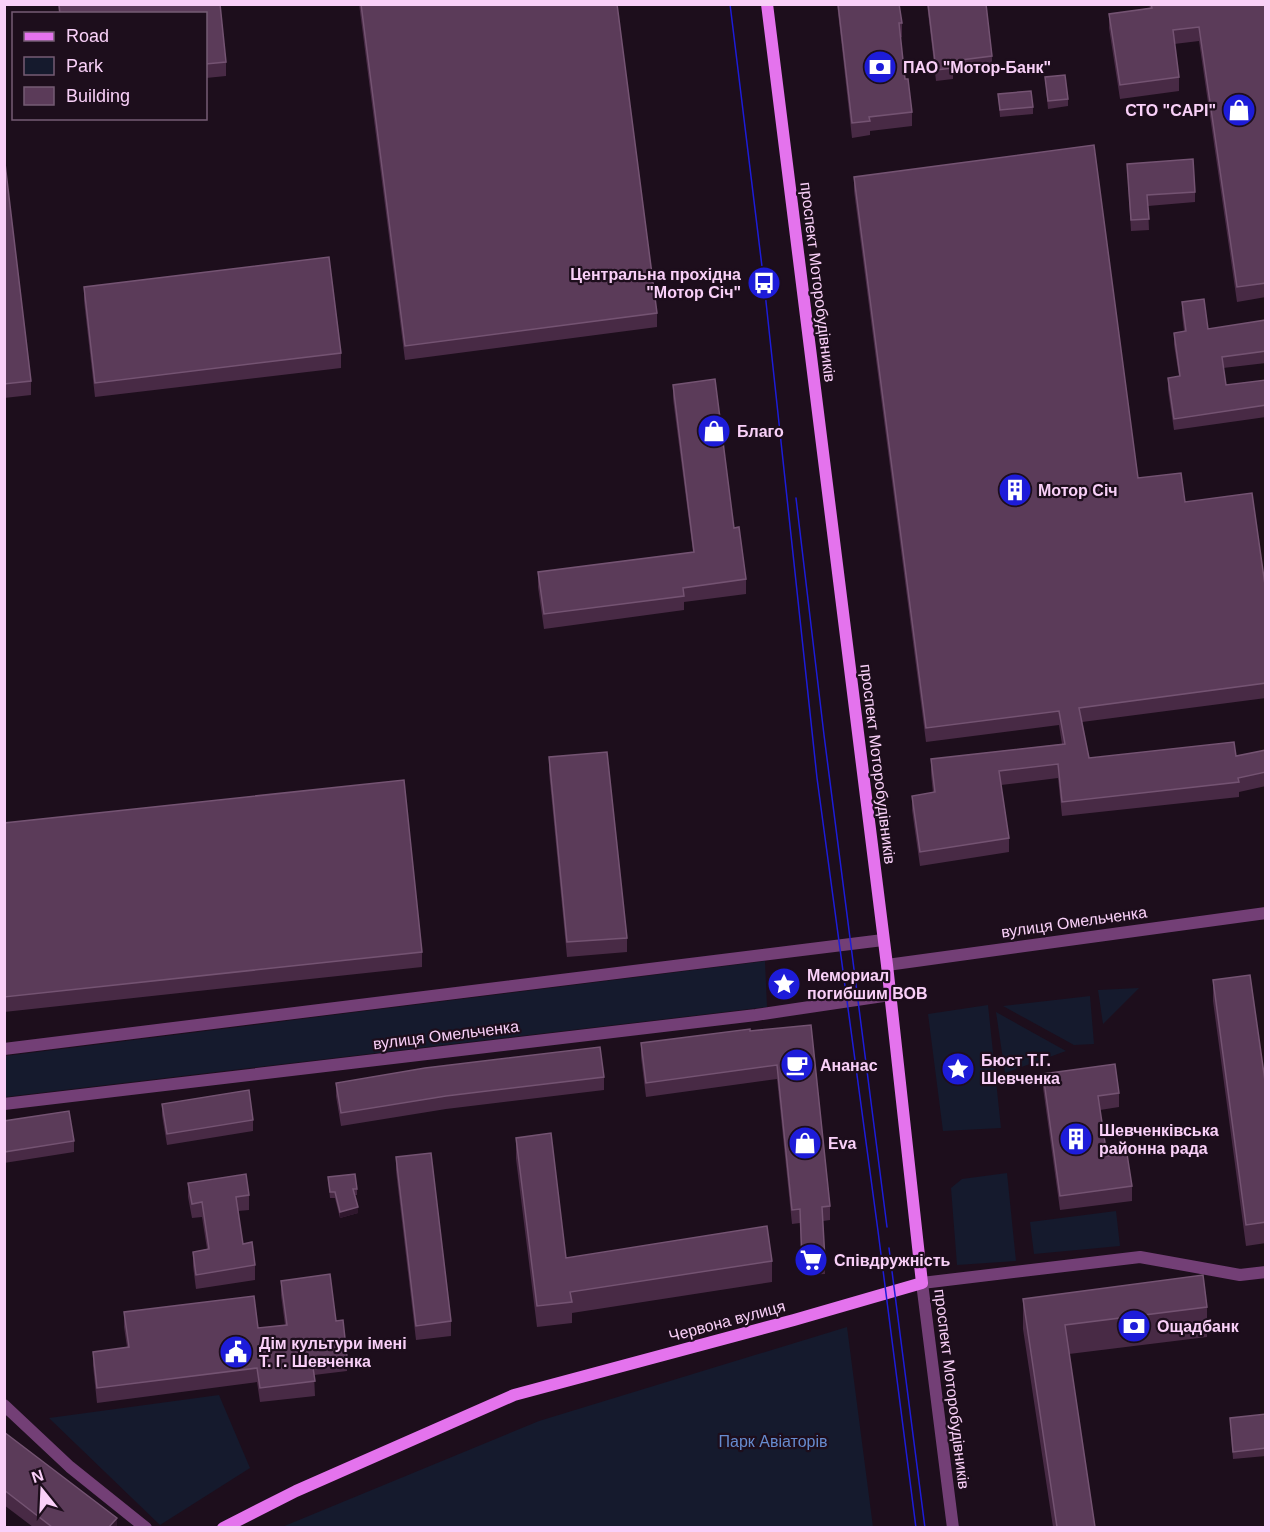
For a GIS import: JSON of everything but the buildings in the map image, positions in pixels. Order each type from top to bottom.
[{"type":"main road","name":"проспект Моторобудівників","points":[[767,4],[887,965],[922,1283]]},
{"type":"main road","name":"Червона вулиця","points":[[223,1527],[296,1491],[514,1395],[922,1283]]},
{"type":"street","name":"вулиця Омельченка","points":[[887,965],[1266,913]]},
{"type":"street","points":[[4,1048],[883,940]]},
{"type":"street","name":"вулиця Омельченка","points":[[4,1104],[745,1016],[890,995]]},
{"type":"street","name":"Червона вулиця","points":[[922,1283],[1140,1257],[1240,1275],[1266,1272]]},
{"type":"street","name":"проспект Моторобудівників","points":[[922,1283],[953,1527]]},
{"type":"street","points":[[4,1405],[70,1467],[146,1527]]},
{"type":"green space","points":[[765,961],[767,1007],[5,1097],[5,1056]]},
{"type":"green space","points":[[1139,988],[1103,1024],[1098,990]]},
{"type":"green space","points":[[1090,996],[1094,1044],[1074,1045],[1003,1006]]},
{"type":"green space","points":[[988,1005],[1001,1128],[943,1131],[928,1014]]},
{"type":"green space","points":[[996,1012],[1066,1051],[1005,1073]]},
{"type":"green space","points":[[1007,1173],[1016,1261],[957,1265],[951,1188],[962,1179]]},
{"type":"green space","points":[[1116,1211],[1120,1246],[1034,1254],[1030,1222]]},
{"type":"green space","name":"Парк Авіаторів","points":[[847,1327],[873,1527],[282,1527],[539,1421]]},
{"type":"green space","points":[[219,1395],[250,1468],[160,1525],[49,1418]]},
{"type":"tram line","points":[[730,4],[764,283],[817,778],[916,1528]]},
{"type":"tram line","points":[[796,498],[887,1227]]},
{"type":"tram line","points":[[889,1248],[925,1528]]},
{"type":"place","name":"ПАО \"Мотор-Банк\"","points":[[880,67]]},
{"type":"place","name":"СТО \"CAPI\"","points":[[1239,110]]},
{"type":"place","name":"Центральна прохідна \"Мотор Січ\"","points":[[764,283]]},
{"type":"place","name":"Благо","points":[[714,431]]},
{"type":"place","name":"Мотор Січ","points":[[1015,490]]},
{"type":"place","name":"Мемориал погибшим ВОВ","points":[[784,984]]},
{"type":"place","name":"Ананас","points":[[797,1065]]},
{"type":"place","name":"Бюст Т.Г. Шевченка","points":[[958,1069]]},
{"type":"place","name":"Шевченківська районна рада","points":[[1076,1139]]},
{"type":"place","name":"Eva","points":[[805,1143]]},
{"type":"place","name":"Співдружність","points":[[811,1260]]},
{"type":"place","name":"Ощадбанк","points":[[1134,1326]]},
{"type":"place","name":"Дім культури імені Т. Г. Шевченка","points":[[236,1352]]}]
